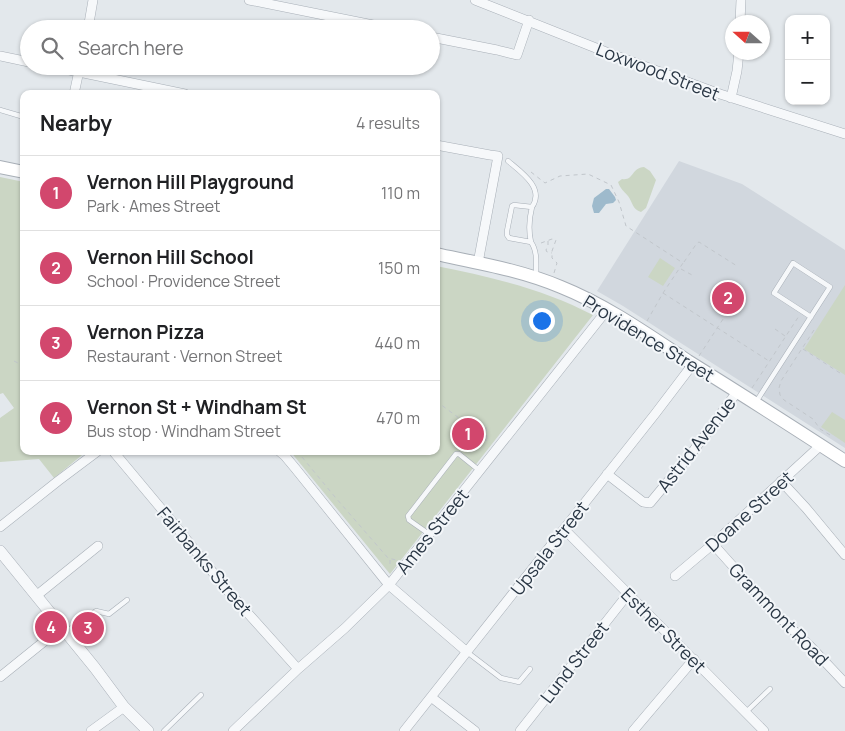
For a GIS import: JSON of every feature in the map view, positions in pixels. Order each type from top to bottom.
[{"type":"main road","points":[[0,167],[20,171]]},
{"type":"main road","name":"Providence Street","points":[[440,255],[506,270],[560,286],[696,360],[737,392],[824,442],[845,461]]},
{"type":"street","points":[[90,20],[93,0]]},
{"type":"street","points":[[249,0],[348,20]]},
{"type":"street","name":"Loxwood Street","points":[[475,0],[611,54],[731,98],[845,134]]},
{"type":"street","points":[[740,15],[741,0]]},
{"type":"street","points":[[440,38],[517,55],[528,20]]},
{"type":"street","points":[[0,56],[20,60]]},
{"type":"street","points":[[731,98],[738,71],[739,60]]},
{"type":"street","points":[[75,90],[78,75]]},
{"type":"street","points":[[104,75],[168,90]]},
{"type":"street","points":[[440,145],[498,156],[478,263]]},
{"type":"street","name":"Ames Street","points":[[233,731],[389,585],[607,310]]},
{"type":"street","name":"Upsala Street","points":[[404,731],[696,360]]},
{"type":"street","name":"Astrid Avenue","points":[[608,474],[643,502],[650,503],[694,450],[737,392]]},
{"type":"street","name":"Doane Street","points":[[675,576],[713,544],[824,442]]},
{"type":"street","points":[[0,527],[93,455]]},
{"type":"street","name":"Fairbanks Street","points":[[116,455],[227,590],[298,669]]},
{"type":"street","points":[[284,455],[389,585],[467,652]]},
{"type":"street","points":[[781,481],[845,555]]},
{"type":"street","name":"Esther Street","points":[[564,529],[764,731]]},
{"type":"street","name":"Grammont Road","points":[[713,544],[773,611],[845,683]]},
{"type":"street","points":[[36,596],[98,546]]},
{"type":"street","points":[[1,555],[64,630],[124,707],[148,731]]},
{"type":"street","name":"Lund Street","points":[[520,731],[628,594]]},
{"type":"street","points":[[0,676],[64,630]]},
{"type":"street","points":[[633,731],[694,659]]},
{"type":"street","points":[[431,697],[475,731]]},
{"type":"street","points":[[91,731],[124,707]]},
{"type":"lane","points":[[0,110],[20,116]]},
{"type":"lane","points":[[508,161],[531,182],[535,190],[536,200],[532,206],[529,232],[536,258],[536,278]]},
{"type":"lane","points":[[531,242],[509,238],[507,231],[512,206],[532,206]]},
{"type":"lane","points":[[756,403],[811,317],[830,287],[793,263],[774,293],[811,317]]},
{"type":"lane","points":[[429,534],[409,520],[408,516],[456,454],[459,454],[480,471]]},
{"type":"lane","points":[[64,630],[96,611],[110,614],[127,600]]},
{"type":"lane","points":[[467,652],[501,678],[519,682],[530,669]]},
{"type":"lane","points":[[746,712],[770,689]]},
{"type":"lane","points":[[164,731],[201,695]]},
{"type":"path","points":[[530,172],[545,183],[560,176],[588,174],[611,185],[619,202],[626,226],[683,263]]},
{"type":"path","points":[[541,243],[552,239],[556,240],[552,253],[552,258],[557,263],[554,273]]},
{"type":"path","points":[[548,240],[546,250],[552,253]]},
{"type":"path","points":[[646,322],[697,243],[699,242],[737,266]]},
{"type":"path","points":[[680,268],[692,275]]},
{"type":"path","points":[[663,293],[769,361]]},
{"type":"path","points":[[750,390],[802,311]]},
{"type":"path","points":[[696,360],[727,313]]},
{"type":"path","points":[[776,329],[786,336]]},
{"type":"path","points":[[814,330],[781,381],[779,388],[780,395],[784,400],[812,419],[820,429],[830,435],[824,442]]},
{"type":"path","points":[[802,349],[840,373]]},
{"type":"path","points":[[14,361],[20,364]]},
{"type":"path","points":[[440,404],[467,424],[469,443],[487,440]]},
{"type":"path","points":[[457,443],[465,432],[463,421]]},
{"type":"path","points":[[486,427],[487,440],[493,445]]},
{"type":"path","points":[[300,455],[390,559],[390,572]]},
{"type":"path","points":[[390,559],[402,560]]},
{"type":"shaded area","points":[[679,161],[742,184],[845,250],[845,448],[597,291]]},
{"type":"green space","points":[[644,167],[650,171],[656,180],[646,208],[641,212],[634,207],[618,182],[629,178],[637,170]]},
{"type":"green space","points":[[0,177],[20,181],[20,455],[82,455],[54,478],[39,459],[0,462],[0,418],[14,408],[3,393],[0,394]]},
{"type":"green space","points":[[660,258],[675,268],[663,286],[648,277]]},
{"type":"green space","points":[[440,267],[517,285],[556,298],[593,315],[390,574],[293,455],[440,455]]},
{"type":"green space","points":[[845,285],[845,375],[804,349]]},
{"type":"green space","points":[[832,412],[845,420],[845,443],[821,427]]},
{"type":"water","points":[[606,189],[609,189],[616,200],[613,203],[606,204],[599,213],[594,213],[592,206],[594,198]]},
{"type":"place","name":"Vernon Hill School","points":[[728,298]]},
{"type":"place","name":"Vernon Hill Playground","points":[[468,434]]},
{"type":"place","name":"Vernon St + Windham St","points":[[51,627]]},
{"type":"place","name":"Vernon Pizza","points":[[88,628]]}]
